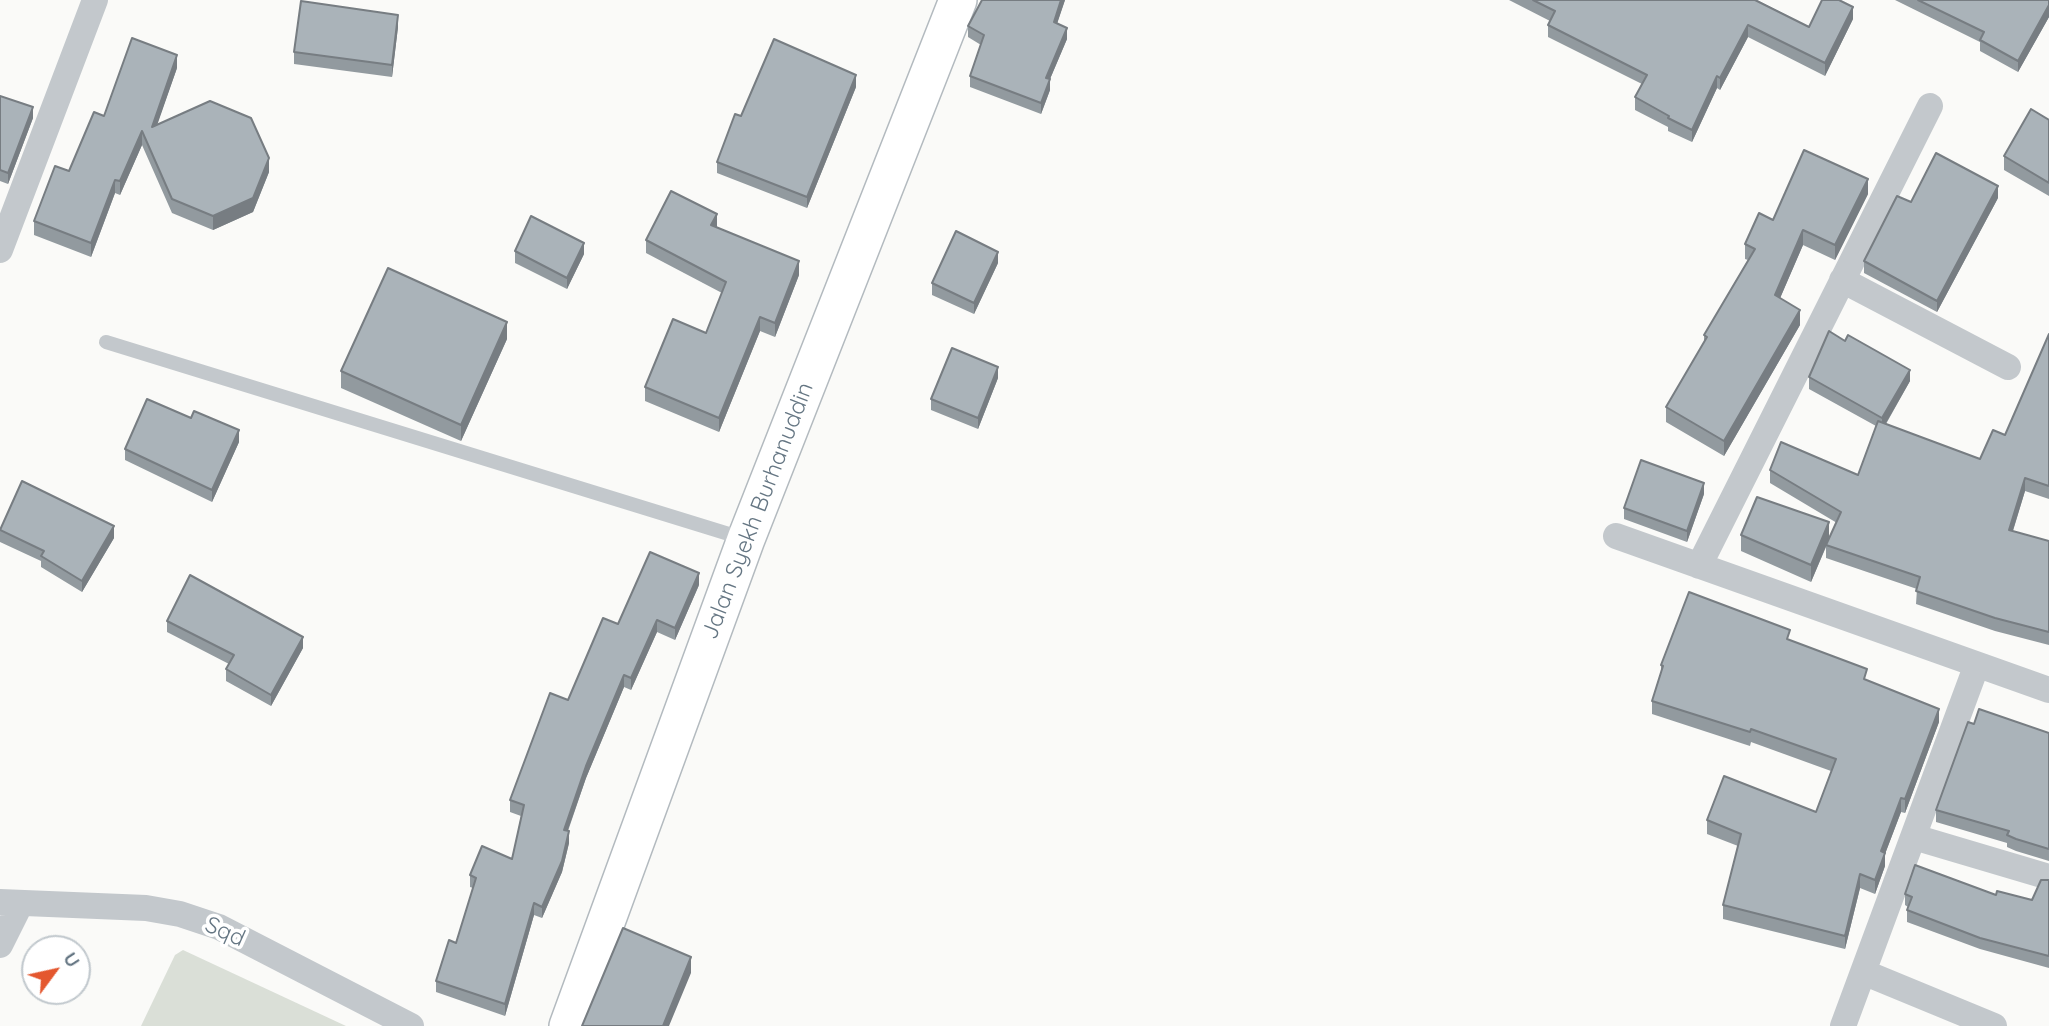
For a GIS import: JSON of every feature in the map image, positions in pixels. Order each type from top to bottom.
[{"type":"main road","name":"Jalan Syekh Burhanuddin","points":[[568,1026],[746,539],[958,0]]},
{"type":"street","points":[[0,250],[95,0]]},
{"type":"street","points":[[1699,566],[1930,106]]},
{"type":"street","points":[[1842,280],[2008,367]]},
{"type":"street","points":[[1616,536],[1976,667],[2049,690]]},
{"type":"street","points":[[1843,1026],[1976,667]]},
{"type":"street","points":[[1914,837],[2049,877]]},
{"type":"street","name":"Sqd","points":[[0,945],[10,903],[146,908],[180,914],[219,927],[411,1026]]},
{"type":"street","points":[[1863,972],[1994,1026]]},
{"type":"lane","points":[[106,342],[746,539]]},
{"type":"shaded area","points":[[183,950],[346,1026],[141,1026],[175,955]]},
{"type":"building","points":[[982,0],[1061,0],[1054,22],[1067,28],[1046,78],[1050,79],[1041,103],[970,76],[984,35],[968,26]]},
{"type":"building","points":[[1533,0],[1755,0],[1809,27],[1822,0],[1839,0],[1853,7],[1825,63],[1748,25],[1720,78],[1717,76],[1692,130],[1635,97],[1647,75],[1548,25],[1555,11]]},
{"type":"building","points":[[1918,0],[2049,0],[2049,5],[2018,61],[1980,40],[1984,32]]},
{"type":"building","points":[[301,1],[398,15],[392,65],[294,52]]},
{"type":"building","points":[[132,38],[177,55],[152,127],[210,101],[251,118],[269,158],[253,198],[213,216],[172,199],[142,131],[120,181],[115,180],[91,243],[34,221],[55,166],[69,171],[94,112],[104,116]]},
{"type":"building","points":[[774,39],[856,75],[807,197],[717,162],[735,114],[741,116]]},
{"type":"building","points":[[0,96],[33,107],[8,173],[0,170]]},
{"type":"building","points":[[2031,109],[2049,120],[2049,183],[2004,156]]},
{"type":"building","points":[[1804,150],[1868,179],[1835,245],[1803,230],[1775,295],[1800,310],[1724,441],[1666,407],[1707,337],[1704,335],[1755,249],[1745,244],[1759,213],[1773,220]]},
{"type":"building","points":[[1936,153],[1998,186],[1937,301],[1864,261],[1897,196],[1911,202]]},
{"type":"building","points":[[671,191],[717,214],[711,225],[799,261],[775,323],[760,317],[719,418],[645,387],[673,319],[706,333],[726,282],[646,240]]},
{"type":"building","points":[[531,216],[584,243],[567,278],[515,251]]},
{"type":"building","points":[[956,231],[998,252],[974,303],[932,283]]},
{"type":"building","points":[[388,268],[507,322],[461,425],[341,371]]},
{"type":"building","points":[[1829,331],[1845,341],[1848,335],[1910,370],[1882,418],[1809,377]]},
{"type":"building","points":[[2049,334],[2049,486],[2025,478],[2009,530],[2049,541],[2049,632],[1995,618],[1916,591],[1920,577],[1826,545],[1841,512],[1770,470],[1781,442],[1858,475],[1878,421],[1980,459],[1993,430],[2005,435]]},
{"type":"building","points":[[952,348],[998,367],[978,418],[931,399]]},
{"type":"building","points":[[147,399],[191,418],[194,411],[239,430],[212,490],[125,449]]},
{"type":"building","points":[[1641,460],[1704,483],[1687,531],[1624,508]]},
{"type":"building","points":[[22,481],[114,526],[82,581],[41,556],[44,551],[0,530]]},
{"type":"building","points":[[1757,497],[1829,522],[1811,565],[1741,535]]},
{"type":"building","points":[[650,552],[699,573],[675,628],[657,620],[631,678],[624,675],[586,766],[564,830],[569,831],[562,861],[542,907],[534,903],[505,1004],[436,981],[449,940],[456,943],[476,878],[470,875],[482,846],[512,859],[524,805],[510,800],[550,693],[568,700],[603,618],[618,624]]},
{"type":"building","points":[[190,575],[303,637],[271,695],[226,669],[234,655],[167,621]]},
{"type":"building","points":[[1689,592],[1790,630],[1787,639],[1867,669],[1864,679],[1939,709],[1905,799],[1901,798],[1881,851],[1885,853],[1875,880],[1860,874],[1845,936],[1723,905],[1741,834],[1707,820],[1724,776],[1816,812],[1836,759],[1751,729],[1750,732],[1652,701],[1663,666],[1661,665]]},
{"type":"building","points":[[1979,709],[2049,733],[2049,849],[2007,835],[2009,831],[1936,810],[1968,722],[1974,724]]},
{"type":"building","points":[[1915,865],[1996,895],[1997,891],[2032,900],[2041,880],[2049,880],[2049,956],[1980,938],[1907,910],[1912,897],[1905,894]]},
{"type":"building","points":[[623,928],[691,957],[663,1026],[582,1026]]}]
